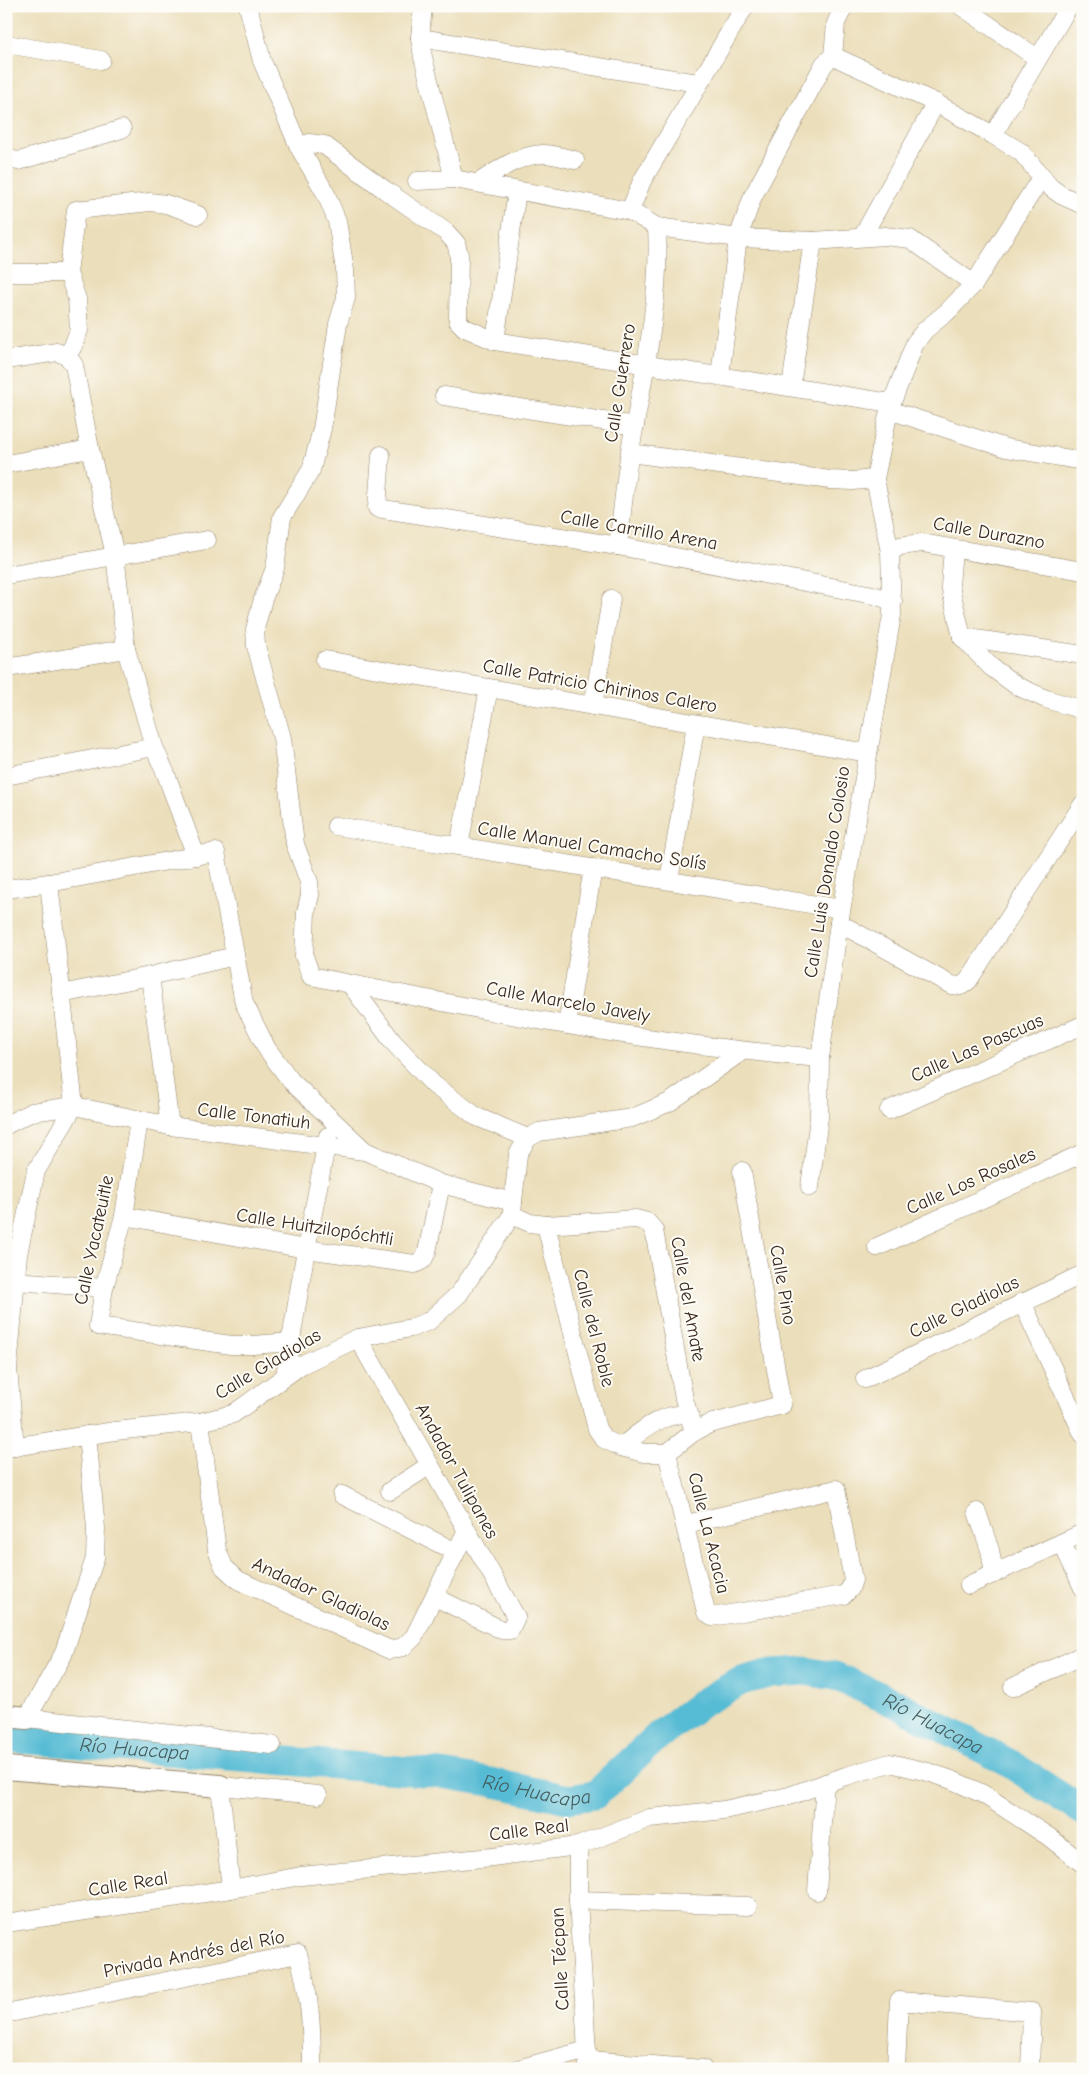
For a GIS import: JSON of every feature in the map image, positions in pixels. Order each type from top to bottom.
[{"type":"main road","points":[[6,1768],[220,1786]]},
{"type":"street","points":[[248,6],[262,61],[299,147],[309,143],[324,145],[384,190],[446,232],[456,243],[459,254],[458,321],[465,328],[495,341],[647,366],[791,386],[890,406],[1006,448],[1083,461]]},
{"type":"street","points":[[422,6],[420,38],[422,57],[454,179]]},
{"type":"street","points":[[630,211],[642,181],[745,6]]},
{"type":"street","points":[[720,375],[738,238],[752,196],[824,64],[833,56],[836,23],[844,6]]},
{"type":"street","points":[[961,6],[1037,58]]},
{"type":"street","points":[[993,135],[1069,6]]},
{"type":"street","points":[[420,38],[698,83]]},
{"type":"street","points":[[6,44],[101,60]]},
{"type":"street","points":[[833,56],[936,103],[993,135],[1021,152],[1050,186],[1061,195],[1083,205]]},
{"type":"street","points":[[862,237],[936,103]]},
{"type":"street","points":[[6,159],[20,161],[122,129]]},
{"type":"street","name":"Calle Marcelo Javely","points":[[299,147],[326,194],[337,221],[345,270],[346,298],[338,324],[322,429],[312,470],[282,517],[275,568],[263,599],[255,629],[255,638],[282,738],[295,844],[309,882],[310,895],[306,912],[304,956],[310,976],[568,1025],[741,1052],[820,1058]]},
{"type":"street","points":[[478,183],[509,163],[526,157],[544,154],[574,160]]},
{"type":"street","points":[[630,453],[830,480],[876,479],[890,406],[915,343],[925,330],[947,312],[974,284],[1042,176]]},
{"type":"street","points":[[417,181],[454,179],[478,183],[630,211],[657,226],[738,238],[813,241],[885,236],[910,239],[974,284]]},
{"type":"street","points":[[495,341],[517,191]]},
{"type":"street","points":[[67,356],[79,330],[77,300],[68,273],[76,210],[150,202],[166,204],[198,215]]},
{"type":"street","name":"Calle Guerrero","points":[[618,546],[630,453],[647,366],[658,253],[657,226]]},
{"type":"street","points":[[791,386],[813,241]]},
{"type":"street","points":[[6,273],[68,273]]},
{"type":"street","points":[[6,360],[57,352],[67,356],[74,365],[90,450],[115,555],[126,649],[154,747],[196,856]]},
{"type":"street","points":[[444,396],[635,426]]},
{"type":"street","points":[[6,464],[90,450]]},
{"type":"street","name":"Calle Carrillo Arena","points":[[381,455],[377,508],[618,546],[873,595],[893,601]]},
{"type":"street","name":"Calle Luis Donaldo Colosio","points":[[810,1187],[819,1117],[820,1058],[840,916],[892,615],[890,552],[876,479]]},
{"type":"street","points":[[6,575],[207,540]]},
{"type":"street","name":"Calle Durazno","points":[[890,552],[900,546],[922,543],[1083,571]]},
{"type":"street","points":[[953,549],[950,586],[962,638],[991,667],[1017,686],[1046,699],[1083,710]]},
{"type":"street","points":[[593,706],[612,599]]},
{"type":"street","points":[[962,638],[1083,655]]},
{"type":"street","points":[[6,668],[126,649]]},
{"type":"street","name":"Calle Patricio Chirinos Calero","points":[[324,660],[868,753]]},
{"type":"street","points":[[459,846],[489,688]]},
{"type":"street","points":[[669,880],[696,724]]},
{"type":"street","points":[[6,776],[154,747]]},
{"type":"street","name":"Calle Manuel Camacho Solís","points":[[336,826],[669,880],[840,916],[951,985],[961,986],[968,981],[1083,804]]},
{"type":"street","points":[[6,888],[48,883],[216,852],[244,1003],[267,1049],[291,1081],[365,1151]]},
{"type":"street","points":[[568,1025],[593,868]]},
{"type":"street","points":[[10,1447],[8,1370],[18,1254],[36,1171],[74,1106],[48,883]]},
{"type":"street","points":[[61,994],[235,956]]},
{"type":"street","points":[[150,976],[170,1126]]},
{"type":"street","points":[[350,984],[393,1042],[434,1085],[477,1117],[528,1138]]},
{"type":"street","name":"Calle Las Pascuas","points":[[889,1110],[1083,1025]]},
{"type":"street","points":[[513,1208],[518,1154],[528,1138],[539,1132],[632,1118],[670,1102],[741,1052]]},
{"type":"street","points":[[6,1125],[32,1112],[74,1106]]},
{"type":"street","name":"Calle Tonatiuh","points":[[74,1106],[170,1126],[365,1151]]},
{"type":"street","name":"Calle Yacateuitle","points":[[139,1120],[124,1216],[104,1288],[98,1326],[253,1346],[290,1342]]},
{"type":"street","points":[[285,1376],[324,1147],[332,1120]]},
{"type":"street","name":"Calle del Amate","points":[[365,1151],[441,1184],[513,1208],[530,1223],[546,1225],[636,1218],[647,1222],[654,1230],[684,1399],[694,1432]]},
{"type":"street","name":"Calle Los Rosales","points":[[877,1247],[1083,1153]]},
{"type":"street","name":"Calle Pino","points":[[694,1432],[709,1424],[782,1405],[742,1171]]},
{"type":"street","name":"Calle Huitzilopóchtli","points":[[124,1216],[306,1250],[416,1264],[423,1260],[426,1252],[441,1184]]},
{"type":"street","name":"Calle Gladiolas","points":[[10,1447],[86,1435],[200,1422],[233,1414],[301,1365],[358,1338],[411,1328],[428,1321],[459,1294],[513,1208]]},
{"type":"street","name":"Calle del Roble","points":[[546,1225],[597,1429],[604,1439],[621,1447]]},
{"type":"street","name":"Calle Gladiolas","points":[[865,1379],[1083,1274]]},
{"type":"street","points":[[16,1281],[104,1288]]},
{"type":"street","points":[[1022,1302],[1076,1402],[1083,1434]]},
{"type":"street","name":"Andador Tulipanes","points":[[358,1338],[466,1532],[516,1617],[514,1624],[510,1630],[502,1630],[435,1597]]},
{"type":"street","points":[[621,1447],[657,1420],[670,1415],[688,1414]]},
{"type":"street","name":"Andador Gladiolas","points":[[200,1422],[217,1550],[224,1567],[238,1580],[390,1650],[403,1647],[414,1637],[435,1597]]},
{"type":"street","points":[[621,1447],[644,1453],[667,1453],[694,1432]]},
{"type":"street","points":[[16,1717],[63,1656],[95,1558],[96,1528],[86,1435]]},
{"type":"street","name":"Calle La Acacia","points":[[667,1453],[686,1524],[706,1612],[712,1617],[844,1595],[850,1589],[853,1580],[836,1489],[686,1524]]},
{"type":"street","points":[[390,1491],[430,1465]]},
{"type":"street","points":[[342,1495],[456,1552]]},
{"type":"street","points":[[977,1512],[990,1550],[994,1574]]},
{"type":"street","points":[[435,1597],[466,1532]]},
{"type":"street","points":[[969,1585],[1083,1533]]},
{"type":"street","points":[[1062,1543],[1083,1588]]},
{"type":"street","points":[[1013,1687],[1083,1655]]},
{"type":"street","points":[[16,1717],[272,1745]]},
{"type":"street","name":"Calle Real","points":[[6,1923],[231,1889],[301,1876],[492,1857],[578,1846],[650,1818],[724,1810],[789,1796],[890,1763],[952,1780],[983,1794],[1049,1837],[1083,1864]]},
{"type":"street","points":[[817,1891],[825,1783]]},
{"type":"street","points":[[231,1889],[220,1786],[318,1794]]},
{"type":"street","name":"Calle Técpan","points":[[578,1846],[578,1900],[588,2060]]},
{"type":"street","points":[[578,1900],[748,1906]]},
{"type":"street","name":"Privada Andrés del Río","points":[[15,2012],[298,1954],[304,1973],[312,2023],[312,2069]]},
{"type":"street","points":[[896,2069],[899,2001],[1032,2012],[1030,2069]]},
{"type":"street","points":[[518,2069],[588,2060],[703,2069]]},
{"type":"waterway","name":"Río Huacapa","points":[[6,1738],[435,1773],[490,1782],[568,1799],[595,1795],[659,1735],[703,1702],[741,1681],[772,1673],[805,1671],[835,1676],[897,1704],[1009,1763],[1083,1811]]}]
